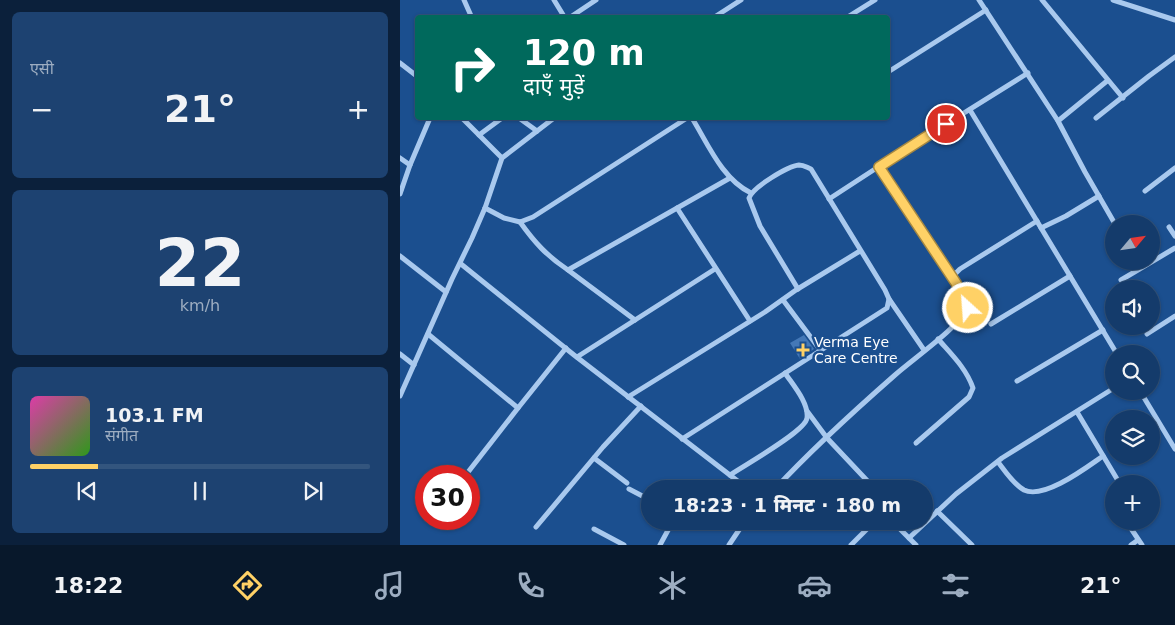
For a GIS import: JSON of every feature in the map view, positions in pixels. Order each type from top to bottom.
[{"type":"street","points":[[464,0],[471,15]]},
{"type":"street","points":[[554,0],[565,15]]},
{"type":"street","points":[[572,15],[596,0]]},
{"type":"street","points":[[718,15],[741,0]]},
{"type":"street","points":[[851,15],[874,0]]},
{"type":"street","points":[[979,0],[1058,120],[1110,215]]},
{"type":"street","points":[[1042,0],[1122,98]]},
{"type":"street","points":[[1114,0],[1175,20]]},
{"type":"street","points":[[890,71],[986,10]]},
{"type":"street","points":[[1096,118],[1175,57]]},
{"type":"street","points":[[400,63],[415,75]]},
{"type":"street","points":[[829,200],[1028,73]]},
{"type":"street","points":[[1058,120],[1107,81]]},
{"type":"street","points":[[970,110],[1112,345]]},
{"type":"street","points":[[400,194],[429,120]]},
{"type":"street","points":[[464,120],[502,158]]},
{"type":"street","points":[[479,135],[499,120]]},
{"type":"street","points":[[522,120],[536,131]]},
{"type":"street","points":[[400,396],[485,208],[502,158],[551,120]]},
{"type":"street","points":[[485,208],[504,218],[520,222],[533,217],[684,120]]},
{"type":"street","points":[[693,120],[730,178],[751,193]]},
{"type":"street","points":[[400,158],[410,165]]},
{"type":"street","points":[[798,289],[760,226],[749,198],[757,187],[795,166],[802,165],[810,169],[889,299],[924,350]]},
{"type":"street","points":[[783,480],[924,350],[960,320],[968,308],[952,277],[879,167]]},
{"type":"street","points":[[1145,191],[1175,168]]},
{"type":"street","points":[[568,270],[730,178]]},
{"type":"street","points":[[1041,228],[1066,216],[1099,196]]},
{"type":"street","points":[[677,208],[750,321]]},
{"type":"street","points":[[520,222],[550,258],[636,320]]},
{"type":"street","points":[[952,277],[968,264],[1037,222]]},
{"type":"street","points":[[1169,227],[1175,236]]},
{"type":"street","points":[[1121,280],[1175,248]]},
{"type":"street","points":[[628,397],[860,251]]},
{"type":"street","points":[[400,256],[446,292]]},
{"type":"street","points":[[461,264],[628,397],[736,480]]},
{"type":"street","points":[[577,357],[715,269]]},
{"type":"street","points":[[991,324],[1070,276]]},
{"type":"street","points":[[682,439],[887,308],[889,299]]},
{"type":"street","points":[[783,300],[821,351]]},
{"type":"street","points":[[1160,326],[1175,316]]},
{"type":"street","points":[[1017,381],[1103,330]]},
{"type":"street","points":[[428,334],[518,408]]},
{"type":"street","points":[[916,443],[969,397],[973,388],[970,379],[938,338]]},
{"type":"street","points":[[474,465],[566,348]]},
{"type":"street","points":[[400,354],[414,365]]},
{"type":"street","points":[[785,373],[807,410],[827,438],[867,480]]},
{"type":"street","points":[[909,538],[937,511],[998,462],[1040,433],[1105,394]]},
{"type":"street","points":[[1145,400],[1175,449]]},
{"type":"street","points":[[536,527],[640,406]]},
{"type":"street","points":[[730,475],[791,436],[804,425],[807,420],[807,410]]},
{"type":"street","points":[[1077,412],[1115,475]]},
{"type":"street","points":[[998,462],[1015,483],[1025,490],[1040,491],[1053,487],[1077,474],[1103,456]]},
{"type":"street","points":[[594,458],[641,494]]},
{"type":"street","points":[[937,511],[972,545]]},
{"type":"street","points":[[594,529],[624,545]]},
{"type":"street","points":[[660,545],[668,530]]},
{"type":"street","points":[[729,545],[739,530]]},
{"type":"street","points":[[851,545],[866,530]]},
{"type":"street","points":[[901,530],[916,545]]},
{"type":"street","points":[[1131,545],[1140,542],[1132,530]]},
{"type":"street","points":[[963,545],[967,540]]},
{"type":"building","points":[[804,335],[814,349],[800,359],[790,343]]},
{"type":"place","name":"Verma Eye Care Centre","points":[[803,350]]},
{"type":"route","points":[[946,124],[879,167],[956,283],[968,308]]}]
